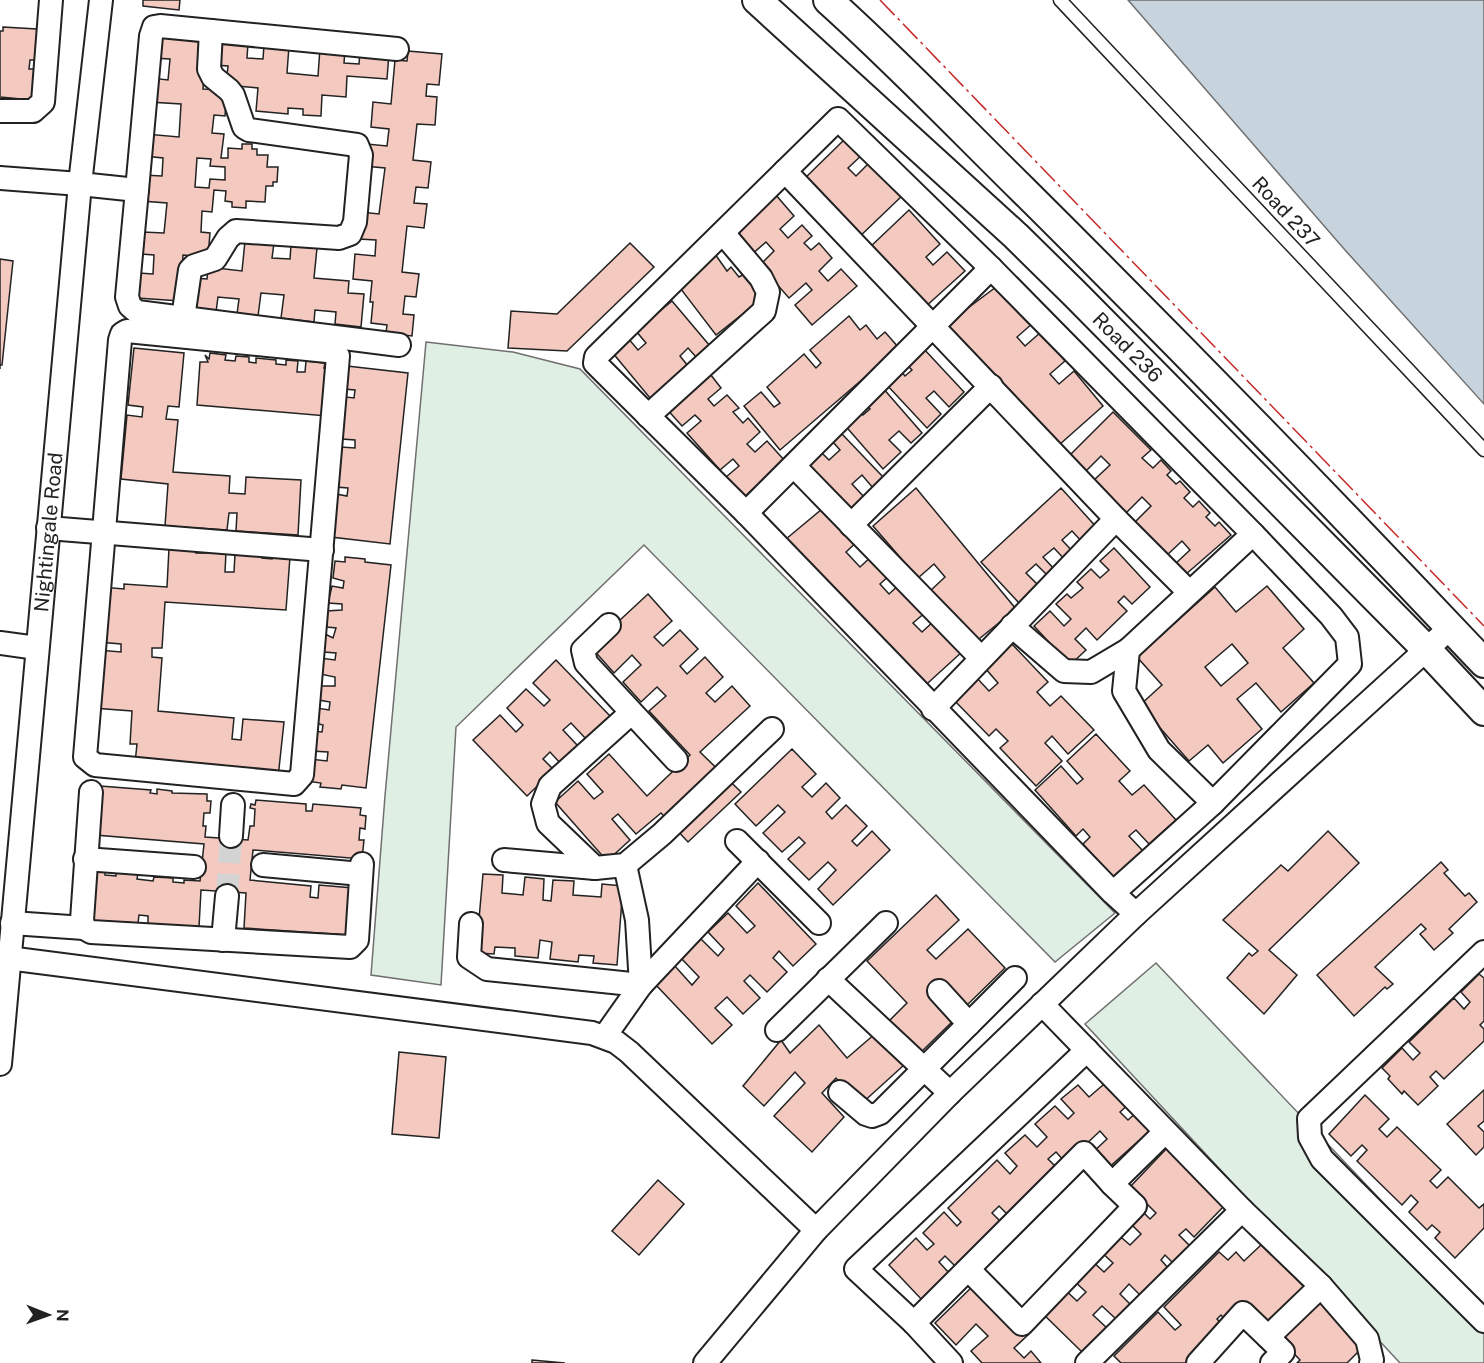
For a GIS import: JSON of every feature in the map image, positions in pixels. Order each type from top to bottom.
[{"type":"street","points":[[0,111],[33,111],[43,102],[51,0]]},
{"type":"street","name":"Nightingale Road","points":[[0,1064],[80,184],[101,0]]},
{"type":"street","name":"Road 236","points":[[757,0],[1058,277],[1427,650],[1484,711]]},
{"type":"street","points":[[828,0],[889,55],[1086,253],[1262,431],[1484,663]]},
{"type":"street","points":[[397,49],[154,27],[151,36],[127,297],[130,306],[137,312],[399,345]]},
{"type":"street","points":[[183,318],[190,270],[194,266],[215,260],[228,237],[236,231],[339,238],[350,234],[355,222],[361,155],[357,145],[249,130],[244,127],[231,92],[213,77],[209,69],[211,31]]},
{"type":"street","points":[[1113,893],[1213,803],[1350,664],[1347,637],[1331,616],[1253,534],[991,268],[838,119],[594,360],[598,367],[746,513],[933,709],[1113,893],[1136,914]]},
{"type":"street","points":[[785,171],[1116,519],[1189,592]]},
{"type":"street","points":[[0,177],[137,190]]},
{"type":"street","points":[[648,416],[764,311],[768,292],[761,278],[723,233]]},
{"type":"street","points":[[746,513],[991,268]]},
{"type":"street","points":[[134,331],[327,351],[334,352],[338,356],[322,550],[302,775],[299,780],[290,784],[95,765],[85,757],[122,334],[134,331]]},
{"type":"street","points":[[851,525],[991,386]]},
{"type":"street","points":[[794,466],[981,658]]},
{"type":"street","points":[[933,709],[1116,519]]},
{"type":"street","points":[[48,528],[322,550]]},
{"type":"street","points":[[1012,626],[1064,671],[1091,672],[1128,650],[1253,534]]},
{"type":"street","points":[[609,625],[583,650],[586,663],[676,760]]},
{"type":"street","points":[[711,1361],[816,1230],[950,1093],[1136,914],[1450,628]]},
{"type":"street","points":[[0,643],[37,648]]},
{"type":"street","points":[[1128,650],[1124,692],[1159,750],[1213,803]]},
{"type":"street","points":[[595,868],[548,823],[543,804],[550,786],[631,713]]},
{"type":"street","points":[[504,860],[595,868],[626,865],[662,834],[772,729]]},
{"type":"street","points":[[84,928],[82,899],[91,792]]},
{"type":"street","points":[[231,836],[233,805]]},
{"type":"street","points":[[737,841],[819,923]]},
{"type":"street","points":[[85,859],[194,867]]},
{"type":"street","points":[[605,1036],[641,985],[758,861]]},
{"type":"street","points":[[12,923],[84,928],[91,932],[223,940],[351,946],[357,940],[362,869],[263,865]]},
{"type":"street","points":[[626,865],[637,920],[641,985]]},
{"type":"street","points":[[223,940],[226,896]]},
{"type":"street","points":[[777,1030],[886,923]]},
{"type":"street","points":[[471,924],[469,957],[487,969],[641,985]]},
{"type":"street","points":[[1484,952],[1309,1119],[1310,1137],[1322,1159],[1484,1321]]},
{"type":"street","points":[[9,958],[605,1036],[629,1052],[816,1230]]},
{"type":"street","points":[[840,1092],[866,1114],[872,1116],[880,1113],[1015,978]]},
{"type":"street","points":[[828,979],[950,1093]]},
{"type":"street","points":[[939,991],[969,1023]]},
{"type":"street","points":[[1042,1004],[1242,1210],[1321,1286],[1367,1339],[1371,1363]]},
{"type":"street","points":[[951,1363],[914,1323],[856,1269],[1087,1050]]},
{"type":"street","points":[[1112,1184],[1165,1132]]},
{"type":"street","points":[[914,1323],[1084,1153],[1135,1206],[1023,1324],[969,1270]]},
{"type":"street","points":[[1087,1363],[1242,1210]]},
{"type":"street","points":[[1268,1337],[1321,1286]]},
{"type":"street","points":[[1198,1363],[1243,1313],[1282,1352],[1272,1363]]},
{"type":"lane","name":"Road 237","points":[[1060,0],[1484,450]]},
{"type":"green space","points":[[426,342],[513,352],[580,369],[1115,913],[1055,962],[644,545],[456,727],[441,985],[371,975]]},
{"type":"green space","points":[[1156,963],[1484,1309],[1484,1363],[1400,1363],[1085,1024]]},
{"type":"shaded area","points":[[1128,0],[1484,0],[1484,404],[1345,250]]},
{"type":"building","points":[[143,0],[180,0],[179,10],[143,6]]},
{"type":"building","points":[[3,27],[37,29],[35,60],[30,60],[29,69],[34,69],[32,100],[0,97],[0,31],[3,31]]},
{"type":"building","points":[[154,34],[200,37],[206,52],[203,89],[227,90],[225,116],[214,115],[212,133],[224,134],[221,158],[228,158],[228,148],[242,149],[242,144],[252,144],[252,149],[257,149],[257,155],[268,155],[267,167],[278,167],[277,182],[273,182],[273,186],[266,186],[265,202],[246,201],[246,208],[232,207],[232,202],[225,201],[226,191],[214,190],[212,212],[202,211],[201,232],[210,233],[208,257],[183,255],[180,301],[137,298],[139,273],[153,274],[154,255],[141,254],[143,232],[164,233],[167,203],[141,201],[143,175],[162,176],[163,158],[144,156],[146,134],[179,137],[181,104],[149,102],[151,78],[168,80],[170,59],[152,58]],"holes":[[[197,158],[211,159],[210,166],[225,167],[225,180],[210,179],[209,188],[195,187]]]},
{"type":"building","points":[[215,41],[248,43],[247,58],[263,59],[264,45],[289,46],[287,73],[318,76],[320,48],[345,50],[344,63],[359,64],[360,51],[389,53],[387,79],[347,76],[346,97],[322,95],[321,116],[303,115],[303,109],[288,108],[288,114],[256,111],[258,88],[226,85],[228,66],[214,65]]},
{"type":"building","points":[[408,51],[442,54],[439,85],[427,84],[426,96],[437,97],[435,125],[417,124],[413,160],[431,162],[428,188],[416,187],[414,203],[427,204],[424,228],[407,226],[402,272],[419,274],[416,297],[405,296],[403,314],[414,315],[412,336],[386,333],[387,325],[371,323],[372,281],[353,279],[355,254],[375,256],[376,240],[359,239],[361,212],[379,214],[385,168],[364,166],[367,144],[387,146],[389,129],[371,127],[373,102],[391,104],[395,60],[407,61]]},
{"type":"building","points":[[848,136],[864,153],[848,168],[856,176],[871,161],[904,194],[855,241],[800,183]]},
{"type":"building","points":[[775,194],[794,216],[780,229],[788,238],[802,225],[812,236],[804,243],[811,250],[819,243],[832,258],[819,271],[828,281],[841,269],[857,286],[812,325],[795,305],[812,290],[806,283],[789,298],[760,265],[774,251],[766,242],[751,255],[732,233]]},
{"type":"building","points":[[909,210],[940,244],[926,257],[933,265],[947,252],[965,271],[924,308],[869,248]]},
{"type":"building","points":[[245,241],[274,243],[272,258],[290,259],[291,245],[317,248],[314,278],[349,281],[348,293],[364,294],[361,327],[335,324],[336,312],[315,310],[314,322],[281,318],[284,295],[261,293],[258,316],[237,314],[239,299],[218,297],[216,312],[189,309],[192,278],[207,279],[208,267],[242,271]]},
{"type":"building","points":[[630,243],[654,267],[567,351],[508,348],[511,311],[557,314]]},
{"type":"building","points":[[715,254],[727,271],[731,267],[739,277],[744,274],[763,298],[716,335],[677,284]]},
{"type":"building","points":[[0,259],[13,261],[2,365],[0,365]]},
{"type":"building","points":[[1000,284],[1033,323],[1017,337],[1025,346],[1041,332],[1065,361],[1050,374],[1059,384],[1074,371],[1103,406],[1059,445],[944,326]]},
{"type":"building","points":[[672,301],[710,346],[697,358],[688,348],[680,356],[688,366],[650,398],[612,352],[628,338],[638,350],[646,343],[636,331]]},
{"type":"building","points":[[849,316],[860,330],[866,325],[877,339],[885,332],[899,348],[780,450],[744,406],[761,392],[774,407],[780,403],[767,387],[804,354],[816,368],[821,363],[810,350]]},
{"type":"building","points":[[134,348],[184,353],[179,407],[168,406],[166,419],[178,420],[173,472],[230,476],[229,493],[245,494],[246,477],[301,480],[298,535],[236,531],[237,513],[229,513],[227,530],[165,526],[168,484],[121,479],[127,415],[142,417],[143,407],[128,405]]},
{"type":"building","points":[[923,348],[964,392],[949,407],[934,391],[926,398],[941,414],[927,428],[886,384],[900,370],[905,376],[912,370],[906,364]]},
{"type":"building","points":[[210,353],[226,355],[225,360],[235,361],[236,356],[249,357],[249,362],[256,363],[256,358],[276,360],[276,364],[286,365],[286,360],[298,361],[297,372],[305,372],[306,361],[325,363],[324,368],[333,369],[327,416],[197,405],[200,362],[208,362],[205,355],[209,359]]},
{"type":"building","points":[[347,366],[408,373],[390,544],[331,537],[336,494],[347,496],[348,488],[336,487],[341,447],[355,448],[355,440],[342,439],[346,397],[354,398],[355,390],[344,389]]},
{"type":"building","points":[[707,370],[721,388],[708,399],[714,406],[727,395],[739,408],[733,412],[743,423],[748,418],[760,432],[747,444],[755,452],[767,441],[785,461],[743,498],[726,477],[739,466],[733,459],[720,470],[687,433],[701,421],[695,415],[682,426],[665,407]]},
{"type":"building","points":[[882,387],[922,433],[911,443],[899,431],[889,440],[901,452],[883,469],[842,422],[857,409],[863,415],[870,409],[864,403]]},
{"type":"building","points":[[1113,412],[1151,450],[1142,458],[1153,468],[1161,460],[1171,471],[1167,475],[1176,484],[1180,481],[1190,492],[1184,498],[1193,507],[1199,501],[1210,513],[1206,517],[1215,526],[1219,522],[1231,535],[1185,575],[1175,564],[1190,550],[1182,541],[1166,556],[1134,523],[1151,506],[1142,497],[1125,514],[1093,481],[1110,465],[1101,456],[1085,472],[1069,456]]},
{"type":"building","points":[[842,434],[884,478],[873,488],[862,475],[852,484],[864,497],[847,511],[805,469],[822,453],[829,460],[840,450],[833,442]]},
{"type":"building","points":[[916,488],[1016,609],[974,643],[929,592],[945,577],[934,564],[918,578],[873,526]]},
{"type":"building","points":[[1061,488],[1099,530],[1084,544],[1072,531],[1062,540],[1074,553],[1066,561],[1054,548],[1043,557],[1056,571],[1049,577],[1036,564],[1026,573],[1039,586],[1020,604],[981,562]]},
{"type":"building","points":[[828,504],[860,539],[846,552],[860,567],[874,554],[891,574],[880,584],[889,594],[901,583],[927,611],[913,623],[922,632],[935,620],[963,651],[918,692],[786,539]]},
{"type":"building","points":[[169,548],[197,550],[196,553],[226,552],[225,572],[234,572],[235,554],[272,559],[272,556],[290,557],[286,610],[165,602],[162,648],[152,648],[152,657],[162,658],[158,711],[234,718],[232,739],[241,740],[243,719],[284,722],[278,778],[135,763],[137,744],[130,744],[132,711],[93,708],[98,650],[121,652],[121,644],[98,642],[102,587],[124,589],[124,584],[167,587]]},
{"type":"building","points":[[1114,548],[1150,587],[1132,604],[1124,596],[1118,602],[1127,611],[1097,640],[1086,628],[1075,639],[1086,650],[1070,665],[1034,626],[1050,611],[1064,626],[1071,619],[1056,604],[1067,594],[1071,598],[1083,588],[1077,582],[1091,569],[1100,578],[1109,570],[1100,561]]},
{"type":"building","points":[[345,557],[391,565],[366,788],[342,785],[341,789],[320,787],[321,783],[307,781],[310,759],[327,761],[328,752],[311,751],[314,731],[322,732],[323,725],[315,723],[317,708],[329,710],[330,702],[319,700],[319,686],[335,686],[335,677],[320,674],[320,658],[335,660],[336,653],[324,652],[325,634],[333,638],[336,628],[327,627],[326,611],[342,610],[342,604],[328,603],[332,586],[343,588],[344,581],[333,578],[335,561],[345,562]]},
{"type":"building","points":[[1267,586],[1304,629],[1283,648],[1314,683],[1281,712],[1256,683],[1237,699],[1262,729],[1223,763],[1208,745],[1189,761],[1140,705],[1162,685],[1137,657],[1215,587],[1236,612]],"holes":[[[1232,644],[1248,663],[1221,686],[1205,667]]]},
{"type":"building","points":[[648,594],[672,621],[654,637],[663,646],[680,630],[698,649],[680,666],[687,674],[705,657],[723,677],[706,693],[715,702],[732,686],[750,706],[700,752],[741,792],[688,842],[661,813],[636,834],[618,814],[612,819],[630,840],[607,861],[555,802],[578,781],[594,799],[603,792],[587,774],[609,754],[647,796],[690,755],[649,711],[666,696],[657,687],[641,702],[623,682],[641,665],[632,655],[614,673],[591,647]]},
{"type":"building","points":[[1011,643],[1048,682],[1037,692],[1050,706],[1061,696],[1094,730],[1068,754],[1052,736],[1045,743],[1062,761],[1036,786],[1000,748],[1008,741],[996,729],[989,736],[953,699],[976,677],[989,691],[998,683],[985,668]]},
{"type":"building","points":[[556,660],[610,716],[586,739],[571,723],[563,730],[578,746],[561,764],[550,752],[543,759],[554,770],[527,796],[473,740],[500,715],[516,732],[523,725],[507,708],[526,689],[544,706],[550,700],[533,683]]},
{"type":"building","points":[[1096,734],[1130,771],[1119,781],[1132,795],[1144,785],[1176,820],[1149,844],[1136,830],[1129,836],[1143,851],[1113,877],[1083,844],[1090,837],[1083,829],[1076,836],[1035,790],[1061,766],[1077,784],[1083,779],[1067,761]]},
{"type":"building","points":[[792,749],[816,774],[802,787],[812,797],[826,783],[840,798],[826,812],[832,819],[846,805],[867,826],[852,841],[857,846],[872,831],[890,850],[833,905],[818,889],[836,870],[828,862],[809,880],[788,859],[805,843],[799,837],[782,852],[763,833],[785,812],[778,805],[756,826],[735,804]]},
{"type":"building","points":[[100,786],[151,790],[150,793],[157,794],[157,789],[172,791],[172,793],[207,794],[207,801],[211,801],[210,813],[204,813],[205,837],[248,840],[250,826],[254,826],[255,809],[250,808],[251,804],[255,805],[256,800],[306,804],[306,811],[312,811],[313,804],[361,808],[360,815],[366,816],[365,829],[360,828],[359,840],[364,840],[362,859],[253,850],[250,880],[311,886],[310,897],[318,898],[319,885],[353,888],[349,935],[244,928],[246,893],[201,890],[199,927],[148,924],[148,916],[139,915],[138,923],[90,921],[95,869],[105,871],[105,875],[116,876],[116,872],[138,873],[137,879],[153,881],[154,877],[173,878],[173,882],[184,883],[184,880],[200,881],[204,844],[95,835]]},
{"type":"building","points":[[1328,831],[1359,863],[1269,950],[1297,975],[1264,1014],[1227,978],[1249,953],[1252,956],[1258,951],[1223,920],[1281,865],[1288,871]]},
{"type":"building","points":[[1441,862],[1448,870],[1444,873],[1465,896],[1469,893],[1477,902],[1449,929],[1453,933],[1434,950],[1420,934],[1426,929],[1421,924],[1375,967],[1393,984],[1387,989],[1385,987],[1354,1016],[1317,975]]},
{"type":"building","points":[[483,874],[503,875],[502,893],[523,895],[525,877],[544,879],[543,900],[551,901],[553,880],[574,881],[573,895],[601,897],[602,884],[623,886],[617,965],[593,963],[594,956],[579,955],[578,962],[550,959],[552,942],[540,940],[538,958],[515,956],[515,948],[495,947],[494,954],[476,953]]},
{"type":"building","points":[[758,883],[816,944],[793,966],[779,951],[773,958],[787,972],[767,992],[750,975],[744,981],[760,998],[743,1014],[727,997],[715,1008],[732,1025],[712,1044],[655,984],[674,965],[692,985],[699,977],[681,958],[701,939],[718,956],[724,949],[708,932],[728,913],[747,933],[755,926],[736,906]]},
{"type":"building","points":[[936,895],[959,920],[927,950],[936,959],[968,929],[1005,968],[964,1008],[938,982],[928,992],[954,1020],[917,1056],[886,1024],[907,1003],[867,961]]},
{"type":"building","points":[[1479,974],[1484,978],[1484,1021],[1480,1025],[1484,1029],[1484,1041],[1444,1079],[1436,1071],[1430,1077],[1438,1086],[1418,1105],[1404,1091],[1402,1094],[1388,1079],[1390,1076],[1382,1068],[1402,1048],[1413,1060],[1420,1053],[1409,1042],[1454,998],[1464,1009],[1470,1002],[1461,992]]},
{"type":"building","points":[[819,1025],[847,1058],[876,1033],[904,1065],[860,1105],[836,1078],[822,1093],[844,1117],[812,1152],[774,1116],[805,1083],[795,1072],[764,1106],[743,1086],[781,1040],[790,1053]]},
{"type":"building","points":[[399,1052],[446,1057],[439,1138],[392,1134]]},
{"type":"building","points":[[1110,1079],[1131,1102],[1120,1112],[1128,1120],[1139,1110],[1154,1127],[1106,1170],[1091,1154],[1107,1139],[1100,1131],[1066,1163],[1056,1152],[1048,1159],[1059,1170],[1010,1217],[999,1206],[992,1213],[1003,1224],[957,1268],[945,1256],[939,1262],[950,1274],[923,1301],[889,1265],[916,1238],[927,1250],[934,1244],[923,1233],[944,1212],[957,1226],[961,1222],[948,1208],[997,1160],[1010,1174],[1017,1166],[1005,1153],[1025,1135],[1037,1147],[1047,1137],[1035,1124],[1055,1106],[1068,1119],[1074,1113],[1061,1099],[1078,1085],[1089,1097]]},
{"type":"building","points":[[1484,1090],[1484,1121],[1478,1126],[1484,1132],[1484,1147],[1476,1155],[1447,1124]]},
{"type":"building","points":[[1365,1095],[1389,1119],[1379,1129],[1387,1137],[1397,1127],[1441,1170],[1430,1181],[1437,1188],[1448,1177],[1479,1208],[1484,1204],[1484,1228],[1455,1258],[1435,1238],[1440,1232],[1432,1225],[1427,1230],[1409,1212],[1418,1202],[1411,1195],[1402,1205],[1357,1161],[1367,1150],[1362,1145],[1351,1156],[1329,1134]]},
{"type":"building","points":[[1168,1147],[1226,1204],[1194,1237],[1186,1229],[1179,1235],[1191,1247],[1174,1264],[1165,1255],[1161,1260],[1169,1269],[1142,1297],[1129,1284],[1120,1294],[1130,1304],[1116,1319],[1102,1306],[1093,1315],[1107,1328],[1083,1353],[1039,1310],[1062,1287],[1077,1301],[1086,1292],[1071,1278],[1089,1258],[1104,1272],[1113,1263],[1098,1249],[1115,1232],[1130,1245],[1141,1234],[1128,1221],[1140,1209],[1150,1219],[1156,1213],[1130,1187]]},
{"type":"building","points":[[658,1180],[684,1204],[639,1255],[612,1231]]},
{"type":"building","points":[[1262,1244],[1305,1288],[1269,1323],[1251,1304],[1230,1325],[1221,1315],[1217,1319],[1226,1329],[1192,1363],[1121,1363],[1114,1356],[1158,1312],[1175,1330],[1181,1325],[1164,1307],[1219,1252],[1228,1260],[1236,1252],[1244,1261]]},
{"type":"building","points":[[977,1282],[1028,1335],[1014,1348],[1024,1358],[1031,1351],[1041,1363],[982,1363],[971,1351],[988,1336],[976,1324],[956,1345],[935,1323]]},
{"type":"building","points":[[1322,1302],[1363,1347],[1347,1363],[1297,1363],[1300,1360],[1284,1343],[1287,1340],[1280,1332],[1303,1310],[1307,1315]]},
{"type":"building","points":[[532,1360],[565,1363],[532,1363]]},
{"type":"tunnel","points":[[227,896],[231,836]]},
{"type":"power","points":[[880,0],[1484,626]]}]
